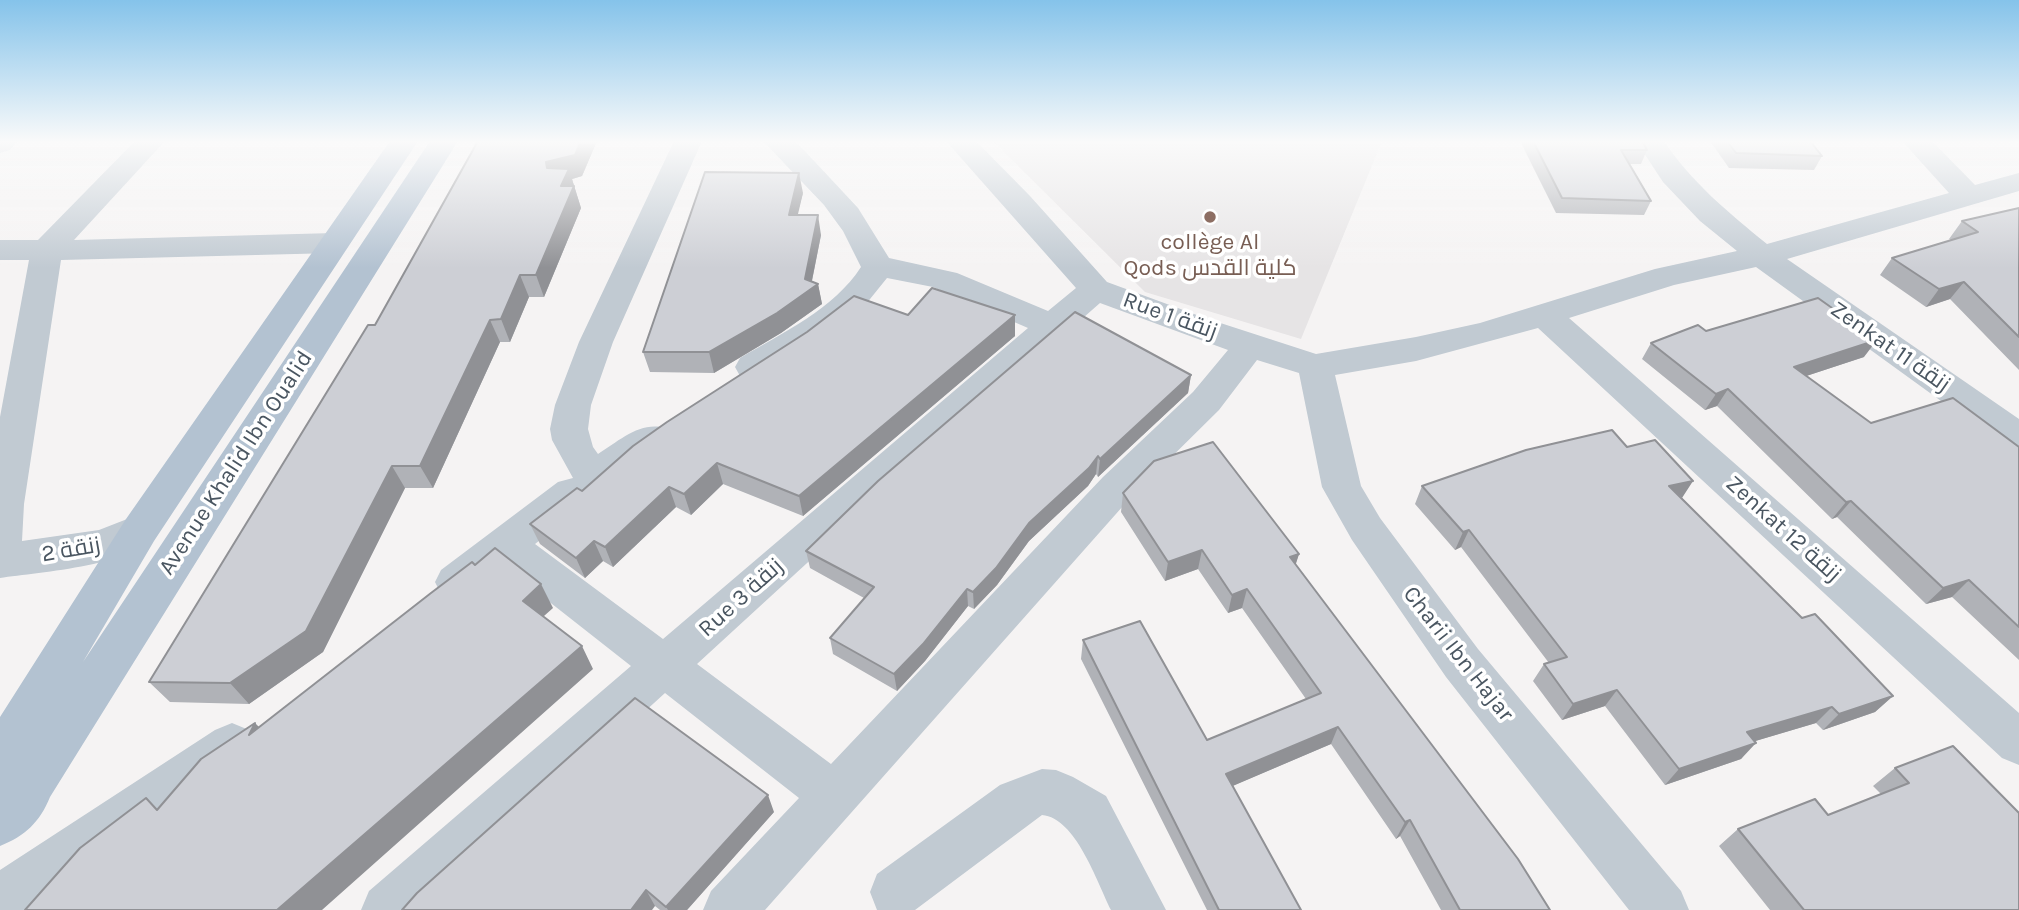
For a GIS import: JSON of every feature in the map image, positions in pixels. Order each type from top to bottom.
[{"type":"main road","name":"Avenue Khalid Ibn Oualid","points":[[6,798],[140,530],[375,183]]},
{"type":"main road","name":"Avenue Khalid Ibn Oualid","points":[[6,798],[416,183]]},
{"type":"street","points":[[0,559],[2,505],[47,250],[110,183]]},
{"type":"street","points":[[593,477],[575,452],[571,440],[569,429],[573,405],[596,342],[669,183]]},
{"type":"street","points":[[723,387],[833,314],[871,280],[877,267],[869,248],[821,183]]},
{"type":"street","name":"Rue 1 زنقة","points":[[1002,183],[1096,289],[1315,366]]},
{"type":"street","name":"Zenkat 11 زنقة","points":[[1680,183],[1711,214],[1762,256],[2019,438]]},
{"type":"street","points":[[1956,183],[1969,197]]},
{"type":"street","points":[[1315,366],[1416,349],[1546,316],[1667,276],[1762,256],[2014,183]]},
{"type":"street","points":[[0,250],[334,243]]},
{"type":"street","points":[[877,267],[900,267],[932,275],[1053,326]]},
{"type":"street","name":"Rue 3 زنقة","points":[[388,910],[1096,289]]},
{"type":"street","name":"Zenkat 12 زنقة","points":[[1546,316],[2019,743]]},
{"type":"street","points":[[730,910],[1119,483],[1205,400],[1241,360],[1250,344]]},
{"type":"street","name":"Charii Ibn Hajar","points":[[1315,366],[1342,487],[1366,529],[1462,663],[1662,910]]},
{"type":"street","points":[[429,603],[593,477],[633,453],[682,416]]},
{"type":"street","name":"زنقة 2","points":[[0,559],[104,547],[140,530]]},
{"type":"street","points":[[506,545],[835,796]]},
{"type":"street","points":[[0,901],[265,723]]},
{"type":"street","points":[[896,892],[1018,801],[1042,792],[1056,793],[1076,803],[1088,813],[1112,854],[1139,910]]},
{"type":"shaded area","name":"collège Al Qods كلية القدس","points":[[1036,183],[1365,183],[1301,339],[1145,292]]},
{"type":"building","points":[[454,183],[562,183],[561,186],[574,186],[536,275],[520,275],[501,319],[490,320],[420,466],[392,466],[306,631],[230,683],[149,682],[368,325],[375,325]]},
{"type":"building","points":[[701,183],[797,183],[789,215],[818,215],[805,279],[818,284],[777,313],[709,352],[643,352]]},
{"type":"building","points":[[1555,183],[1641,183],[1651,201],[1562,198]]},
{"type":"building","points":[[2019,208],[2019,337],[1964,282],[1939,289],[1892,258],[1978,232],[1962,221]]},
{"type":"building","points":[[932,288],[1015,315],[799,496],[717,463],[684,494],[669,487],[605,547],[594,541],[576,558],[530,524],[577,488],[582,491],[633,446],[667,422],[807,332],[854,296],[908,315]]},
{"type":"building","points":[[1818,298],[1877,340],[1794,367],[1871,423],[1953,398],[2019,447],[2019,627],[1969,580],[1943,588],[1851,501],[1846,502],[1728,389],[1716,394],[1651,343],[1698,325],[1706,331]]},
{"type":"building","points":[[1075,312],[1191,375],[1100,459],[1098,456],[1089,468],[1029,523],[996,568],[973,592],[967,589],[923,644],[894,674],[830,638],[874,587],[806,551],[878,481]]},
{"type":"building","points":[[1612,430],[1627,447],[1655,440],[1693,481],[1669,486],[1802,618],[1815,614],[1893,696],[1839,714],[1832,707],[1747,732],[1756,743],[1679,769],[1617,690],[1573,704],[1544,664],[1567,657],[1469,530],[1463,532],[1422,486],[1526,450]]},
{"type":"building","points":[[1213,442],[1299,554],[1290,557],[1518,859],[1550,910],[1460,910],[1410,820],[1405,822],[1338,727],[1226,774],[1301,910],[1219,910],[1083,640],[1140,621],[1207,740],[1321,693],[1247,589],[1232,595],[1202,550],[1168,562],[1123,493],[1154,461]]},
{"type":"building","points":[[495,548],[541,584],[523,601],[582,646],[277,910],[25,910],[80,848],[146,798],[157,810],[201,759],[255,723],[249,735],[431,593],[472,562],[475,565]]},
{"type":"building","points":[[635,698],[768,795],[666,907],[646,890],[631,910],[402,910],[417,893]]},
{"type":"building","points":[[1953,746],[2019,813],[2019,910],[1804,910],[1738,829],[1815,799],[1828,815],[1909,783],[1895,768]]},
{"type":"place","name":"collège Al Qods كلية القدس","points":[[1210,217]]}]
